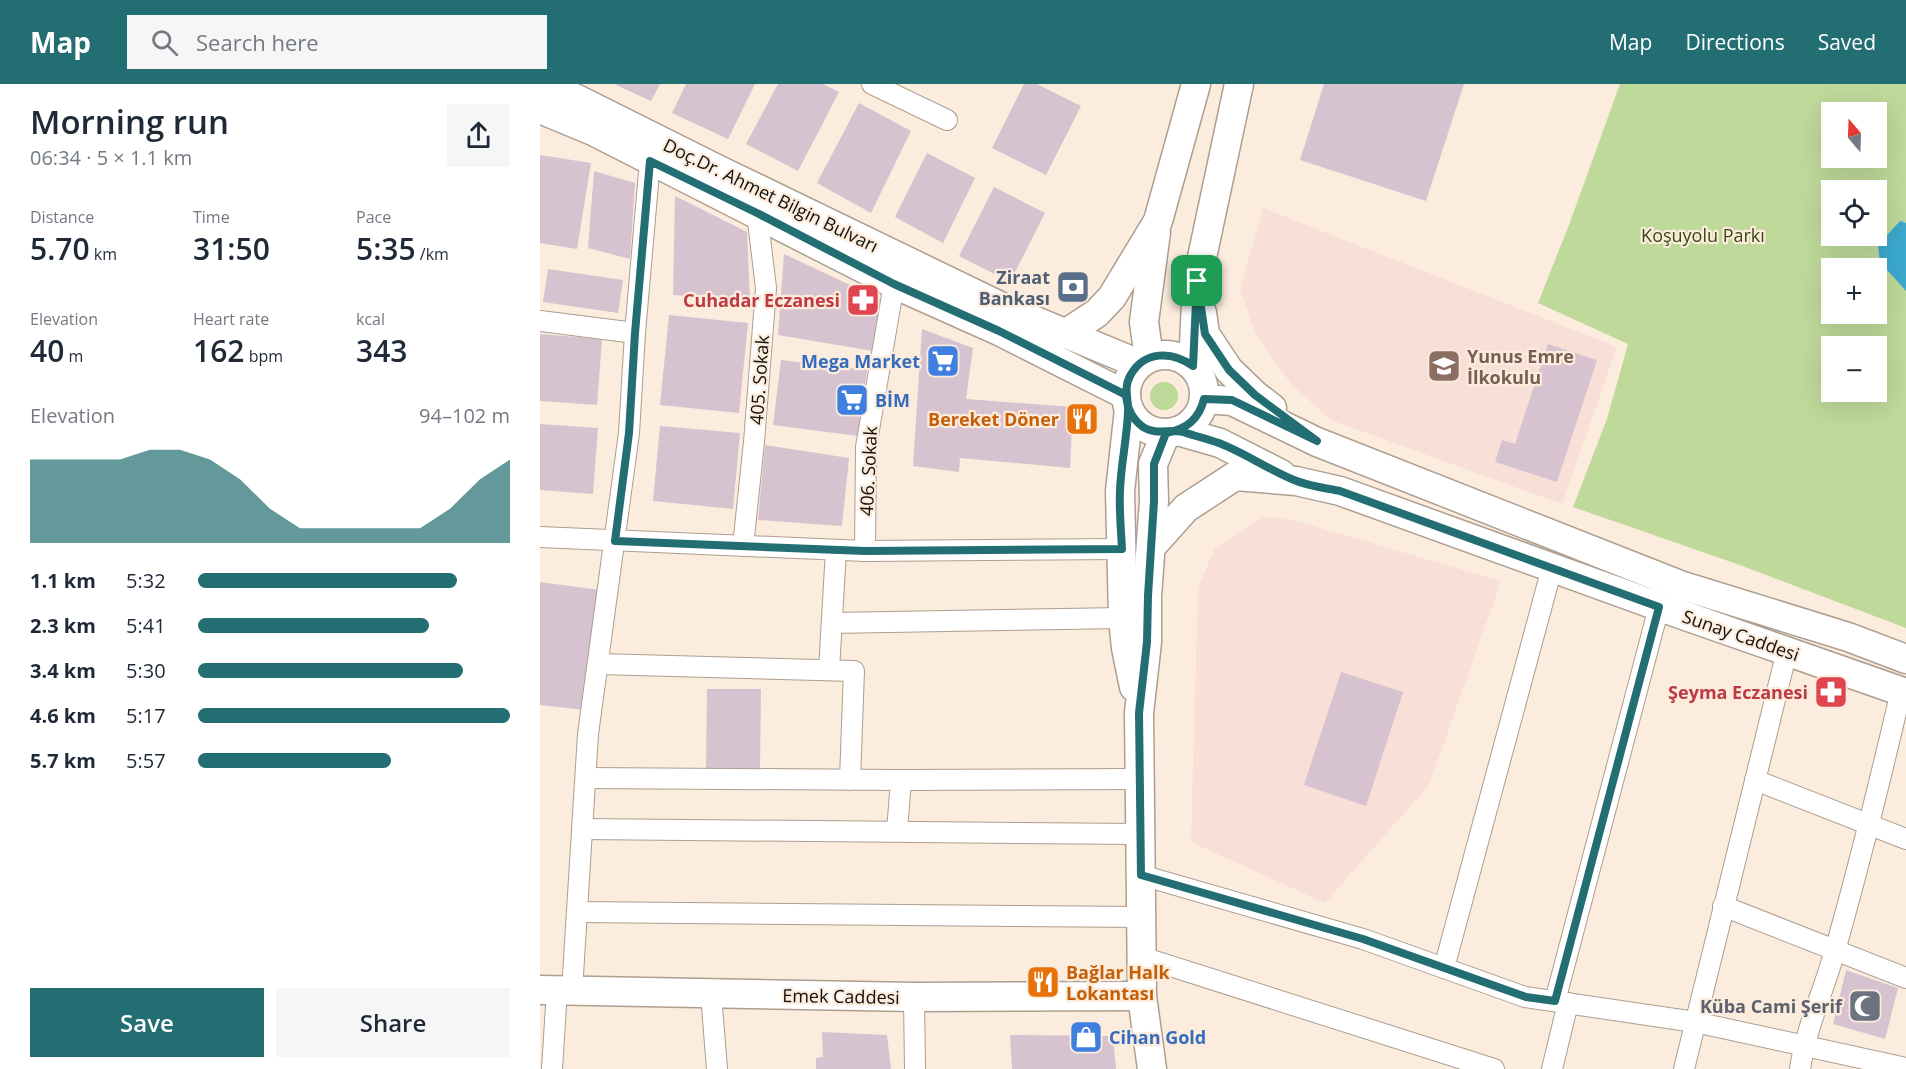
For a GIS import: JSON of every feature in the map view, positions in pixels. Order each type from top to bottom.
[{"type":"main road","points":[[1144,361],[1144,322],[1158,221],[1196,84]]},
{"type":"main road","points":[[1193,366],[1197,281],[1239,84]]},
{"type":"main road","name":"Doç.Dr. Ahmet Bilgin Bulvarı","points":[[540,85],[574,98],[1002,307],[1065,334],[1144,361]]},
{"type":"main road","name":"Doç.Dr. Ahmet Bilgin Bulvarı","points":[[540,109],[593,131],[894,284],[999,331],[1127,402]]},
{"type":"main road","points":[[1065,334],[1098,313],[1112,297],[1158,221]]},
{"type":"main road","points":[[1197,281],[1205,334],[1229,370],[1255,395],[1317,441]]},
{"type":"main road","points":[[1139,713],[1126,648],[1123,618],[1120,491],[1127,402],[1130,376],[1144,361],[1160,355],[1172,355],[1193,366],[1204,387],[1204,399],[1196,418],[1172,432],[1154,464],[1147,642],[1139,713],[1142,996],[1150,1055]]},
{"type":"main road","points":[[1204,399],[1232,400],[1317,441]]},
{"type":"main road","points":[[1127,402],[1135,419],[1143,427],[1220,443],[1296,481]]},
{"type":"main road","name":"Sunay Caddesi","points":[[1317,441],[1680,585],[1848,637],[1906,659]]},
{"type":"main road","name":"Sunay Caddesi","points":[[1152,546],[1186,508],[1235,476],[1296,481],[1340,491],[1659,607],[1904,692]]},
{"type":"main road","name":"Emek Caddesi","points":[[556,990],[914,997],[1142,996]]},
{"type":"street","points":[[872,84],[947,120]]},
{"type":"street","points":[[552,1069],[556,990],[577,912],[588,734],[629,433],[650,161]]},
{"type":"street","name":"405. Sokak","points":[[743,546],[766,288],[757,213]]},
{"type":"street","name":"406. Sokak","points":[[865,551],[866,447],[894,284]]},
{"type":"street","points":[[540,321],[635,333]]},
{"type":"street","points":[[540,537],[865,551],[1122,549]]},
{"type":"street","points":[[830,670],[836,550]]},
{"type":"street","points":[[1444,968],[1552,568]]},
{"type":"street","points":[[1552,1069],[1561,1002],[1659,607]]},
{"type":"street","points":[[832,622],[1123,618]]},
{"type":"street","points":[[1684,1069],[1787,651]]},
{"type":"street","points":[[598,664],[854,671],[850,780]]},
{"type":"street","points":[[1800,1069],[1803,1046],[1835,950],[1904,692]]},
{"type":"street","points":[[586,778],[1139,779]]},
{"type":"street","points":[[897,831],[901,780]]},
{"type":"street","points":[[1755,780],[1906,839]]},
{"type":"street","points":[[582,829],[1140,834]]},
{"type":"street","points":[[1141,875],[1363,939],[1526,997],[1695,1022],[1906,1068]]},
{"type":"street","points":[[1723,906],[1906,978]]},
{"type":"street","points":[[577,912],[1142,917]]},
{"type":"street","points":[[1142,957],[1494,1069]]},
{"type":"street","points":[[711,994],[717,1069]]},
{"type":"street","points":[[914,997],[915,1069]]},
{"type":"shaded area","name":"Yunus Emre İlkokulu","points":[[1263,208],[1617,347],[1562,504],[1331,420],[1292,385],[1257,337],[1240,290]]},
{"type":"shaded area","points":[[1262,518],[1286,518],[1501,581],[1429,785],[1325,903],[1191,842],[1198,588],[1215,548]]},
{"type":"green space","name":"Koşuyolu Parkı","points":[[1620,84],[1906,84],[1906,628],[1737,564],[1573,507],[1607,419],[1628,344],[1538,303]]},
{"type":"green space","points":[[1164,382],[1174,386],[1178,396],[1174,406],[1164,410],[1154,406],[1150,396],[1154,386]]},
{"type":"water","points":[[1900,221],[1906,223],[1906,291],[1887,270],[1887,258],[1880,258],[1878,246],[1887,246],[1887,235]]},
{"type":"building","points":[[614,84],[660,84],[651,101]]},
{"type":"building","points":[[686,84],[755,84],[728,139],[672,113]]},
{"type":"building","points":[[778,84],[823,84],[839,92],[798,171],[746,144]]},
{"type":"building","points":[[1024,84],[1037,84],[1081,106],[1046,175],[992,148]]},
{"type":"building","points":[[1324,84],[1464,84],[1426,201],[1300,160]]},
{"type":"building","points":[[859,103],[911,131],[871,213],[817,183]]},
{"type":"building","points":[[927,153],[975,178],[943,243],[895,217]]},
{"type":"building","points":[[540,155],[591,163],[577,249],[540,243]]},
{"type":"building","points":[[594,171],[635,183],[630,259],[588,248]]},
{"type":"building","points":[[994,187],[1045,213],[1010,282],[959,256]]},
{"type":"building","points":[[675,196],[747,232],[750,301],[673,295]]},
{"type":"building","points":[[784,254],[882,300],[873,351],[778,335]]},
{"type":"building","points":[[548,269],[623,280],[618,313],[543,302]]},
{"type":"building","points":[[669,315],[748,323],[739,413],[660,405]]},
{"type":"building","points":[[922,329],[973,348],[966,399],[1073,407],[1070,468],[960,458],[959,472],[913,466]]},
{"type":"building","points":[[540,334],[602,339],[597,405],[540,401]]},
{"type":"building","points":[[1548,344],[1597,360],[1557,482],[1495,462],[1502,440],[1515,444]]},
{"type":"building","points":[[781,360],[867,370],[858,436],[773,425]]},
{"type":"building","points":[[540,424],[598,428],[593,494],[540,490]]},
{"type":"building","points":[[660,426],[740,433],[733,509],[653,501]]},
{"type":"building","points":[[765,445],[849,458],[842,526],[758,520]]},
{"type":"building","points":[[540,582],[600,590],[585,710],[540,705]]},
{"type":"building","points":[[1341,672],[1403,692],[1366,806],[1304,785]]},
{"type":"building","points":[[707,689],[761,689],[760,769],[706,768]]},
{"type":"building","name":"Küba Cami Şerif","points":[[1846,970],[1898,988],[1885,1039],[1833,1024]]},
{"type":"building","points":[[822,1032],[887,1035],[891,1069],[816,1069],[816,1058],[823,1057]]},
{"type":"building","points":[[1010,1035],[1113,1036],[1116,1069],[1012,1069]]},
{"type":"place","name":"Ziraat Bankası","points":[[1073,287]]},
{"type":"place","name":"Cuhadar Eczanesi","points":[[863,300]]},
{"type":"place","name":"Mega Market","points":[[943,361]]},
{"type":"place","name":"Yunus Emre İlkokulu","points":[[1444,366]]},
{"type":"place","name":"BİM","points":[[852,400]]},
{"type":"place","name":"Bereket Döner","points":[[1082,419]]},
{"type":"place","name":"Şeyma Eczanesi","points":[[1831,692]]},
{"type":"place","name":"Bağlar Halk Lokantası","points":[[1043,982]]},
{"type":"place","name":"Küba Cami Şerif","points":[[1865,1006]]},
{"type":"place","name":"Cihan Gold","points":[[1086,1037]]},
{"type":"route","points":[[1197,281],[1193,366],[1172,355],[1149,358],[1139,364],[1130,376],[1126,388],[1129,409],[1120,491],[1122,549],[865,551],[615,541],[629,433],[650,161],[894,284],[999,331],[1126,395],[1129,409],[1143,427],[1166,433],[1178,431],[1220,443],[1296,481],[1340,491],[1659,607],[1555,1001],[1526,997],[1363,939],[1141,875],[1139,713],[1147,642],[1154,464],[1166,433],[1188,426],[1201,410],[1204,399],[1232,400],[1317,441],[1255,395],[1229,370],[1205,334],[1197,281]]}]
